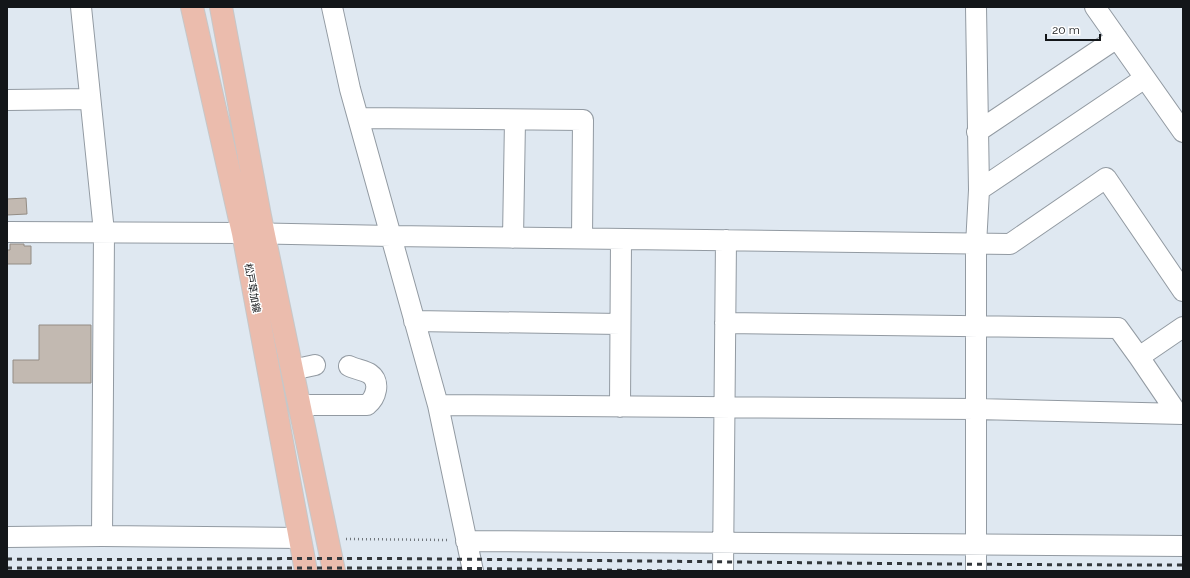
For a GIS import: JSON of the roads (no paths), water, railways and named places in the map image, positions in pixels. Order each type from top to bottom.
[{"type":"main road","name":"松戸草加線","points":[[192,7],[243,232],[306,571]]},
{"type":"main road","points":[[222,7],[264,234],[334,571]]},
{"type":"street","points":[[81,7],[104,232],[102,536]]},
{"type":"street","points":[[332,7],[350,89],[414,321],[424,385],[438,405],[473,571]]},
{"type":"street","points":[[976,7],[979,190],[976,245],[976,571]]},
{"type":"street","points":[[1095,7],[1145,78],[1180,120]]},
{"type":"street","points":[[978,132],[1117,38]]},
{"type":"street","points":[[979,190],[1145,78]]},
{"type":"street","points":[[7,100],[90,99]]},
{"type":"street","points":[[358,118],[583,120],[582,238]]},
{"type":"street","points":[[513,238],[515,120]]},
{"type":"street","points":[[7,232],[243,232],[264,234],[582,238],[621,240],[726,240],[976,245],[1010,244],[1106,178],[1183,291]]},
{"type":"street","points":[[620,407],[621,240]]},
{"type":"street","points":[[723,571],[726,407],[726,240]]},
{"type":"street","points":[[414,321],[620,324]]},
{"type":"street","points":[[725,323],[1118,328],[1180,414]]},
{"type":"street","points":[[1139,357],[1183,327]]},
{"type":"street","points":[[292,370],[315,365]]},
{"type":"street","points":[[300,405],[367,404],[372,401],[376,395],[375,379],[370,373],[360,372],[349,366]]},
{"type":"street","points":[[438,405],[976,409],[1180,414]]},
{"type":"street","points":[[7,538],[102,536],[300,538]]},
{"type":"street","points":[[466,541],[1183,546]]},
{"type":"railway","points":[[7,559],[384,559],[1183,565]]},
{"type":"railway","points":[[7,568],[435,568],[681,571]]}]
